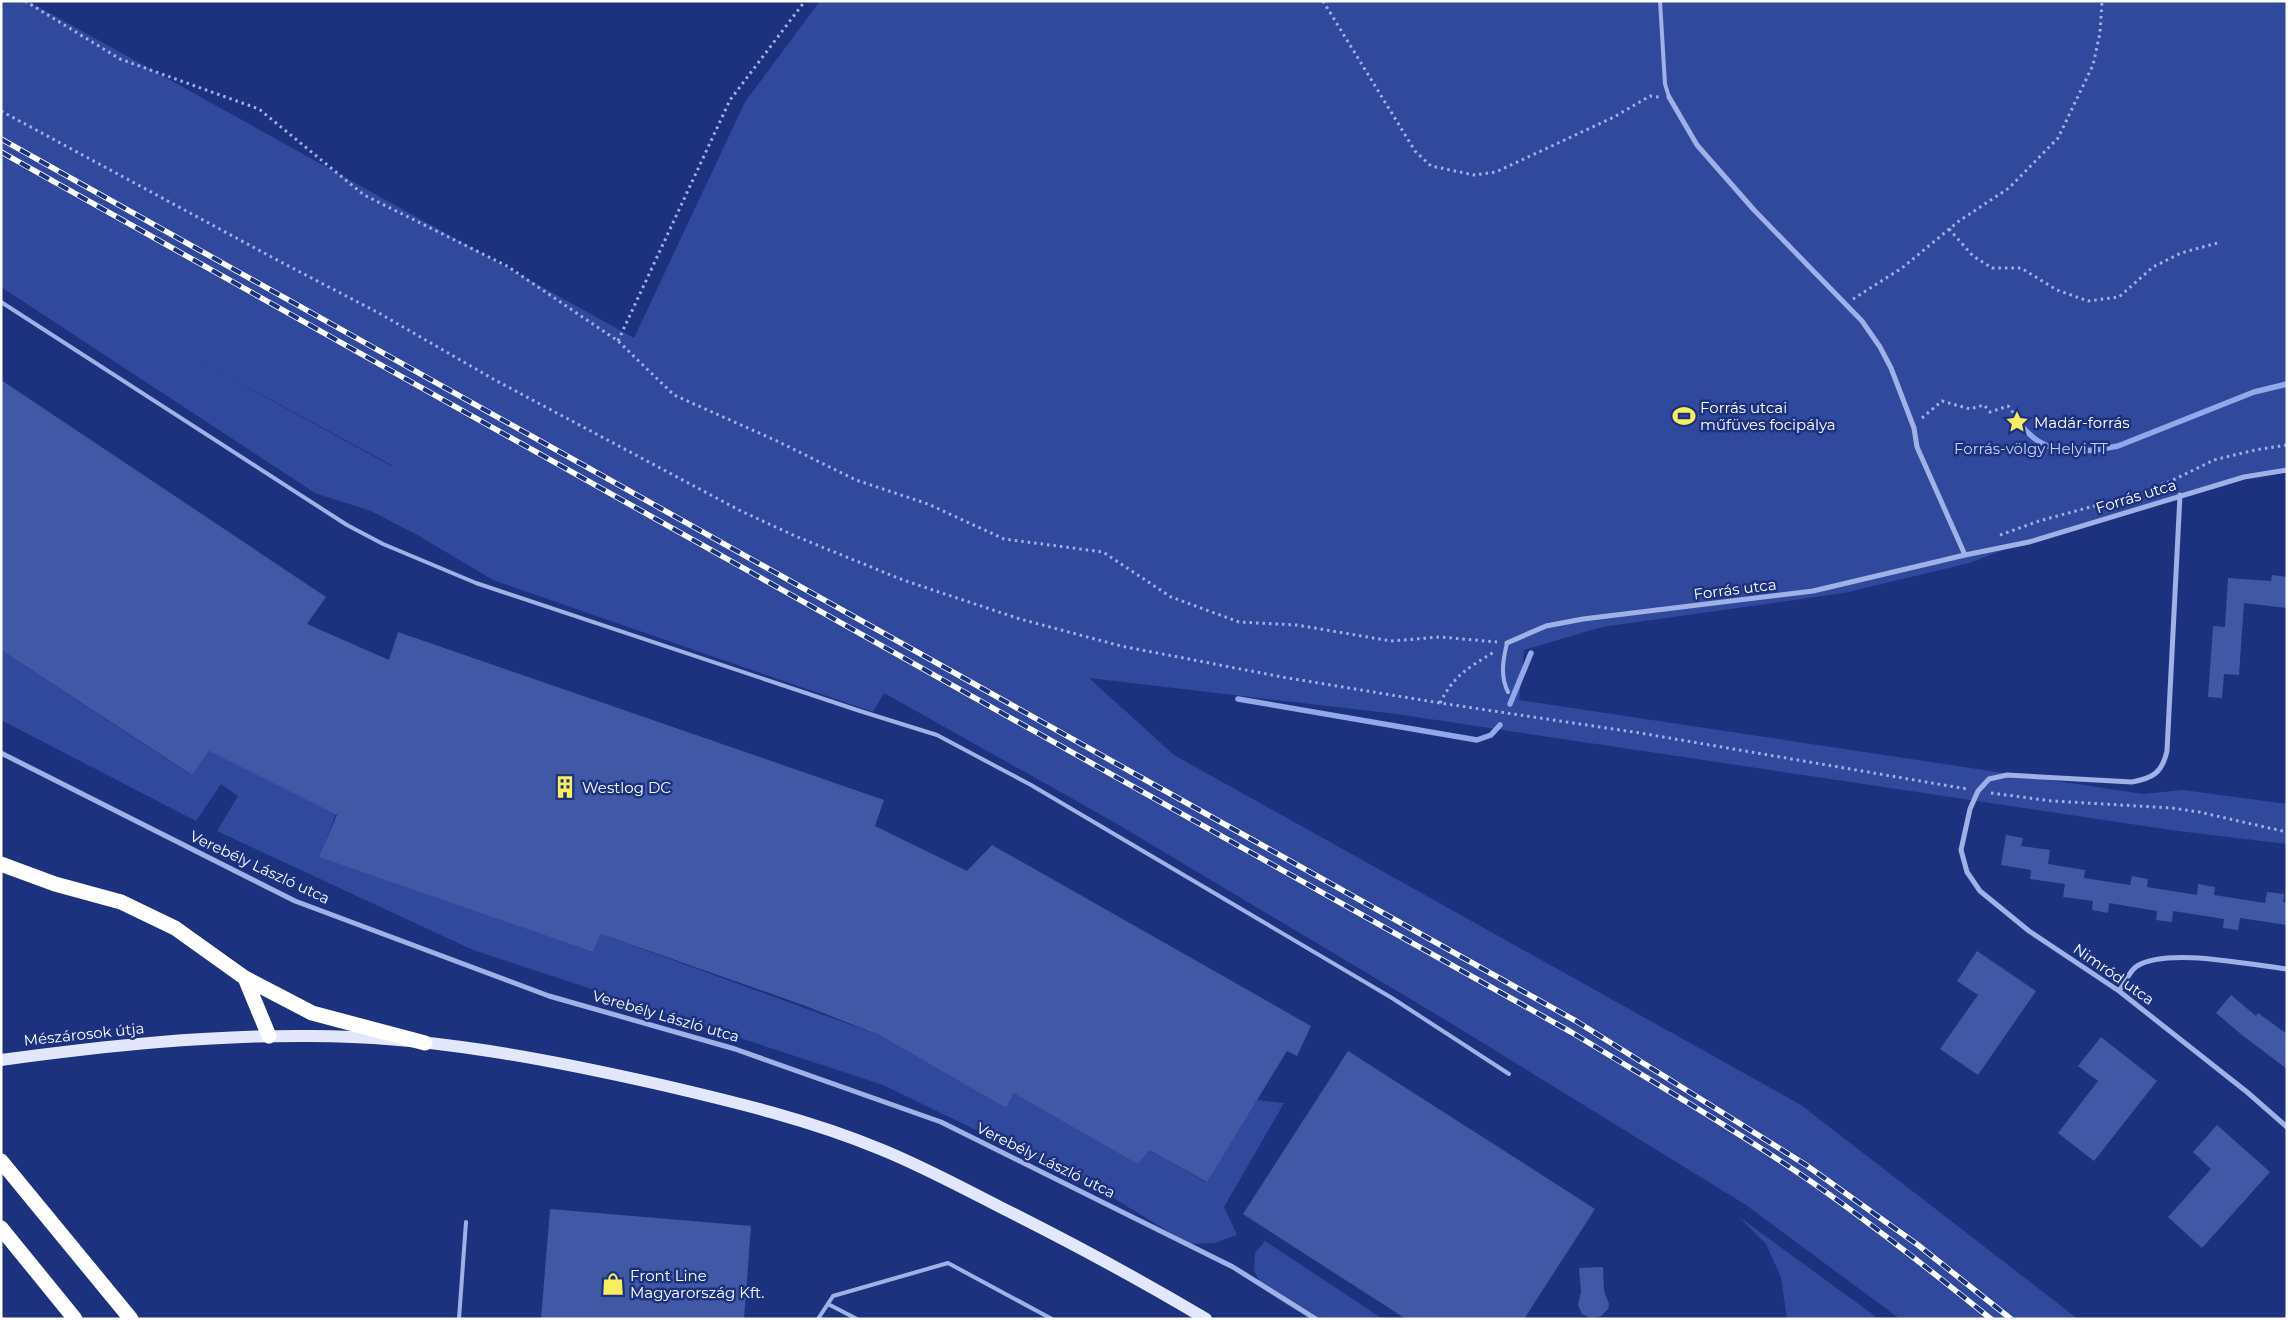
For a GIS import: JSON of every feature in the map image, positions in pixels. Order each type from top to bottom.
[{"type":"highway","points":[[1,864],[55,884],[121,902],[175,928],[245,978],[312,1013],[425,1043]]},
{"type":"highway","points":[[245,978],[270,1036]]},
{"type":"highway","points":[[1,1161],[131,1319]]},
{"type":"highway","points":[[1,1228],[75,1319]]},
{"type":"main road","name":"Mészárosok útja","points":[[1,1060],[76,1050],[170,1041],[270,1036],[314,1036],[425,1043],[533,1057],[624,1076],[719,1098],[832,1130],[927,1170],[1123,1269],[1206,1319]]},
{"type":"street","points":[[1669,97],[1697,145],[1754,210],[1862,321],[1880,347],[1891,368],[1913,428],[1917,447],[1965,555]]},
{"type":"street","name":"Forrás utca","points":[[1508,644],[1546,626],[1574,621],[1813,592],[1965,555],[2029,542],[2244,477],[2287,470]]},
{"type":"street","points":[[1978,791],[1989,779],[2007,775],[2132,782],[2150,778],[2164,764],[2168,741],[2180,496]]},
{"type":"street","name":"Verebély László utca","points":[[1,753],[295,901],[549,996],[735,1049],[941,1122],[1233,1267],[1316,1319]]},
{"type":"street","name":"Nimród utca","points":[[1978,791],[1970,809],[1961,850],[1967,872],[1980,892],[2029,931],[2119,991],[2247,1092],[2287,1127]]},
{"type":"street","points":[[2119,991],[2136,966],[2154,959],[2179,957],[2287,970]]},
{"type":"lane","points":[[1660,1],[1665,84],[1669,97]]},
{"type":"lane","points":[[1,302],[347,525],[384,544],[476,583],[937,735],[1031,785],[1375,988],[1509,1074]]},
{"type":"lane","points":[[1508,644],[1503,664],[1504,683],[1508,692]]},
{"type":"lane","points":[[459,1319],[466,1222]]},
{"type":"lane","points":[[818,1319],[833,1296],[948,1263],[1052,1319]]},
{"type":"lane","points":[[828,1304],[857,1319]]},
{"type":"path","points":[[25,1],[120,59],[259,109],[364,195],[507,266],[618,341],[674,395],[777,440],[856,480],[928,504],[1004,539],[1103,552],[1171,597],[1239,622],[1297,624],[1391,641],[1440,637],[1508,644]]},
{"type":"path","points":[[618,341],[730,100],[805,1]]},
{"type":"path","points":[[1324,1],[1415,151],[1432,166],[1474,175],[1496,172],[1614,117],[1650,96]]},
{"type":"path","points":[[1845,304],[1902,268],[1950,229],[2009,188],[2058,138],[2093,65],[2100,33],[2102,1]]},
{"type":"path","points":[[1,111],[377,312],[495,380],[739,510],[795,536],[921,586],[1020,619],[1112,644],[1282,677],[1440,704],[1640,733],[1978,791],[2052,801],[2172,808],[2287,832]]},
{"type":"path","points":[[1950,229],[1973,256],[1992,268],[2022,268],[2057,290],[2088,301],[2119,296],[2153,267],[2181,253],[2221,242]]},
{"type":"path","points":[[1913,428],[1942,401],[1970,409],[1984,405],[1990,412],[2008,406],[2018,419]]},
{"type":"path","points":[[1998,536],[2039,521],[2106,504],[2160,485],[2214,460],[2255,450],[2287,446]]},
{"type":"path","points":[[1440,704],[1448,686],[1464,670],[1508,644]]},
{"type":"green space","name":"Forrás-völgy Helyi TT","points":[[1,1],[28,1],[634,338],[745,102],[820,1],[2287,1],[2287,470],[2244,477],[2022,543],[1969,563],[1844,593],[1602,627],[1524,650],[1519,700],[2143,794],[2183,790],[2287,804],[2287,844],[2178,831],[1396,714],[1089,678],[1174,755],[1801,1105],[2078,1319],[1900,1319],[1746,1205],[1449,1022],[1112,821],[884,693],[873,712],[493,580],[419,536],[371,511],[315,493],[1,287]],"holes":[[[157,338],[393,466],[393,467]]]},
{"type":"green space","points":[[1,650],[191,775],[209,751],[338,808],[320,857],[593,952],[601,934],[879,1035],[1006,1108],[1014,1093],[1149,1150],[1206,1182],[1257,1100],[1284,1103],[1224,1207],[1237,1235],[1214,1243],[1189,1244],[1102,1191],[883,1085],[473,950],[217,831],[238,796],[221,784],[196,821],[1,720]]},
{"type":"green space","points":[[1738,1216],[1879,1319],[1787,1319],[1781,1277],[1766,1244]]},
{"type":"green space","points":[[1265,1241],[1383,1319],[1310,1319],[1275,1297],[1261,1283],[1254,1271],[1255,1253]]},
{"type":"building","name":"Westlog DC","points":[[1,380],[326,597],[307,624],[389,660],[398,632],[884,800],[875,826],[967,871],[992,845],[1311,1026],[1297,1056],[1287,1051],[1207,1182],[1149,1150],[1138,1164],[1014,1093],[1006,1108],[879,1035],[803,1005],[601,934],[593,952],[319,857],[337,815],[209,751],[192,775],[1,650]]},
{"type":"building","points":[[2272,575],[2287,577],[2287,608],[2244,603],[2239,675],[2224,674],[2222,698],[2208,697],[2213,626],[2225,627],[2228,578],[2271,581]]},
{"type":"building","points":[[2006,835],[2023,838],[2021,846],[2050,850],[2048,864],[2085,870],[2084,878],[2130,885],[2132,876],[2148,879],[2147,887],[2197,895],[2198,884],[2215,887],[2214,895],[2265,903],[2267,892],[2284,894],[2283,902],[2287,903],[2287,925],[2240,918],[2238,930],[2223,928],[2224,919],[2173,911],[2172,922],[2156,920],[2157,911],[2109,903],[2108,913],[2092,910],[2093,901],[2063,897],[2065,884],[2030,879],[2031,870],[2001,865]]},
{"type":"building","points":[[1977,951],[2036,991],[1978,1075],[1940,1049],[1978,995],[1957,981]]},
{"type":"building","points":[[2231,995],[2256,1016],[2258,1013],[2287,1034],[2287,1069],[2216,1013]]},
{"type":"building","points":[[2101,1037],[2157,1081],[2094,1161],[2058,1133],[2098,1081],[2078,1066]]},
{"type":"building","points":[[1348,1051],[1595,1209],[1524,1319],[1406,1319],[1243,1214]]},
{"type":"building","points":[[2217,1125],[2270,1172],[2202,1248],[2168,1217],[2211,1169],[2193,1152]]},
{"type":"building","points":[[550,1209],[751,1226],[744,1319],[541,1319]]},
{"type":"building","points":[[1603,1267],[1604,1291],[1609,1304],[1608,1309],[1601,1316],[1591,1318],[1582,1314],[1578,1305],[1581,1292],[1579,1268]]},
{"type":"waterway","points":[[2017,422],[2035,439],[2047,446],[2077,451],[2098,449],[2118,446],[2254,392],[2287,384]]},
{"type":"waterway","points":[[1510,704],[1531,653]]},
{"type":"waterway","points":[[1238,699],[1477,740],[1491,735],[1500,725]]},
{"type":"railway","points":[[1,139],[1576,1021],[1806,1165],[1918,1245],[2011,1319]]},
{"type":"railway","points":[[1,152],[1571,1032],[1715,1119],[1825,1191],[1921,1263],[1991,1319]]},
{"type":"place","name":"Forrás utcai műfüves focipálya","points":[[1684,416]]},
{"type":"place","name":"Madár-forrás","points":[[2017,422]]},
{"type":"place","name":"Westlog DC","points":[[565,787]]},
{"type":"place","name":"Front Line Magyarország Kft.","points":[[613,1284]]}]
